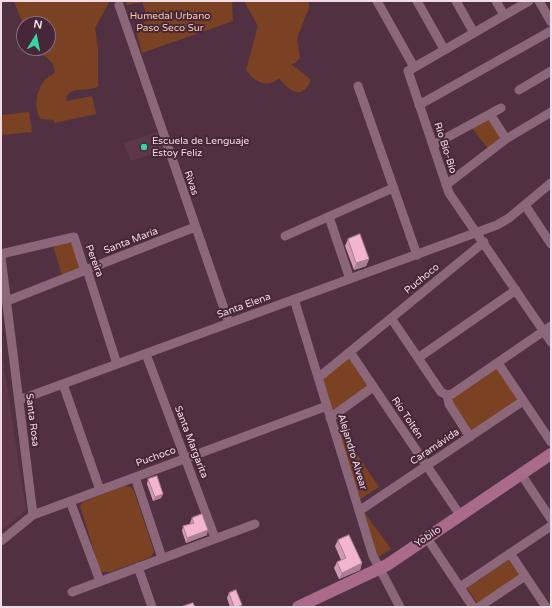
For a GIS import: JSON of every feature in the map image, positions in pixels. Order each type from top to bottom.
[{"type":"main road","name":"Yobilo","points":[[298,607],[380,569],[551,454]]},
{"type":"street","points":[[377,1],[414,67],[529,1]]},
{"type":"street","points":[[417,1],[444,50]]},
{"type":"street","points":[[456,1],[474,32]]},
{"type":"street","points":[[496,1],[504,15]]},
{"type":"street","points":[[539,1],[551,22]]},
{"type":"street","name":"Rivas","points":[[118,5],[228,323]]},
{"type":"street","points":[[419,105],[551,31]]},
{"type":"street","name":"Río Bío-Bío","points":[[414,67],[409,69],[408,72],[446,185],[452,198],[478,232],[516,290],[547,329],[551,342]]},
{"type":"street","points":[[519,90],[551,71]]},
{"type":"street","points":[[358,86],[417,255]]},
{"type":"street","points":[[433,145],[501,108]]},
{"type":"street","points":[[446,185],[510,136],[551,112]]},
{"type":"street","points":[[490,114],[510,136]]},
{"type":"street","points":[[478,232],[503,222],[551,183]]},
{"type":"street","points":[[285,236],[393,188]]},
{"type":"street","points":[[525,205],[551,244]]},
{"type":"street","points":[[329,217],[350,279]]},
{"type":"street","name":"Santa María","points":[[7,301],[195,227]]},
{"type":"street","name":"Santa Elena","points":[[19,400],[478,232]]},
{"type":"street","name":"Pereira","points":[[1,254],[74,237],[117,364]]},
{"type":"street","name":"Puchoco","points":[[318,378],[484,242]]},
{"type":"street","name":"Santa Rosa","points":[[1,258],[33,515]]},
{"type":"street","points":[[418,358],[516,290]]},
{"type":"street","name":"Alejandro Alvear","points":[[294,299],[373,556],[400,607]]},
{"type":"street","points":[[391,318],[441,392],[447,395],[452,394],[547,329]]},
{"type":"street","name":"Río Toltén","points":[[350,352],[460,515]]},
{"type":"street","name":"Santa Margarita","points":[[146,354],[215,538]]},
{"type":"street","points":[[498,363],[551,442]]},
{"type":"street","points":[[63,384],[100,490]]},
{"type":"street","points":[[330,418],[373,387]]},
{"type":"street","points":[[447,395],[449,404],[470,437]]},
{"type":"street","name":"Caramávida","points":[[359,511],[523,401]]},
{"type":"street","name":"Puchoco","points":[[1,542],[33,515],[327,406]]},
{"type":"street","points":[[521,474],[551,519]]},
{"type":"street","points":[[134,477],[162,558]]},
{"type":"street","points":[[70,501],[100,581]]},
{"type":"street","points":[[72,592],[255,524]]},
{"type":"street","points":[[460,587],[551,526]]},
{"type":"street","points":[[427,538],[473,607]]},
{"type":"street","points":[[510,553],[546,607]]},
{"type":"street","points":[[138,567],[152,607]]},
{"type":"street","points":[[479,607],[525,576]]},
{"type":"shaded area","name":"Escuela de Lenguaje Estoy Feliz","points":[[157,132],[163,150],[131,161],[124,143]]},
{"type":"shaded area","points":[[1,347],[26,510],[1,531]]},
{"type":"green space","points":[[14,1],[110,1],[95,28],[98,49],[98,86],[90,89],[73,91],[66,97],[67,101],[92,96],[96,114],[54,123],[54,120],[41,119],[36,105],[39,89],[45,80],[55,72],[53,64],[45,56],[56,56],[56,16],[20,16]]},
{"type":"green space","name":"Humedal Urbano Paso Seco Sur","points":[[126,1],[232,1],[233,21],[142,53],[135,27],[149,20],[142,2],[127,5]]},
{"type":"green space","points":[[244,1],[309,1],[309,8],[297,38],[300,58],[295,63],[291,64],[310,79],[309,84],[303,91],[295,92],[291,90],[279,78],[270,83],[261,83],[253,78],[246,70],[258,26]]},
{"type":"green space","points":[[29,112],[32,132],[1,135],[1,115]]},
{"type":"green space","points":[[488,117],[502,139],[489,150],[472,128]]},
{"type":"green space","points":[[70,240],[80,266],[79,268],[62,275],[53,246]]},
{"type":"green space","points":[[349,357],[368,387],[333,411],[323,382],[325,377]]},
{"type":"green space","points":[[497,368],[520,401],[471,433],[449,401]]},
{"type":"green space","points":[[336,423],[379,487],[359,500]]},
{"type":"green space","points":[[124,486],[131,487],[134,491],[154,551],[151,557],[110,572],[102,572],[99,567],[80,506],[83,502]]},
{"type":"green space","points":[[364,512],[391,549],[378,557]]},
{"type":"green space","points":[[509,560],[520,576],[477,603],[467,588]]},
{"type":"building","points":[[360,234],[369,259],[356,263],[348,239]]},
{"type":"building","points":[[157,476],[163,494],[155,497],[148,479]]},
{"type":"building","points":[[202,514],[208,530],[187,538],[183,526],[194,523],[192,518]]},
{"type":"building","points":[[349,535],[362,563],[342,573],[337,562],[346,558],[338,540]]},
{"type":"building","points":[[236,590],[242,605],[234,607],[229,593]]},
{"type":"building","points":[[193,603],[195,607],[181,607]]},
{"type":"place","name":"Escuela de Lenguaje Estoy Feliz","points":[[144,147]]}]
